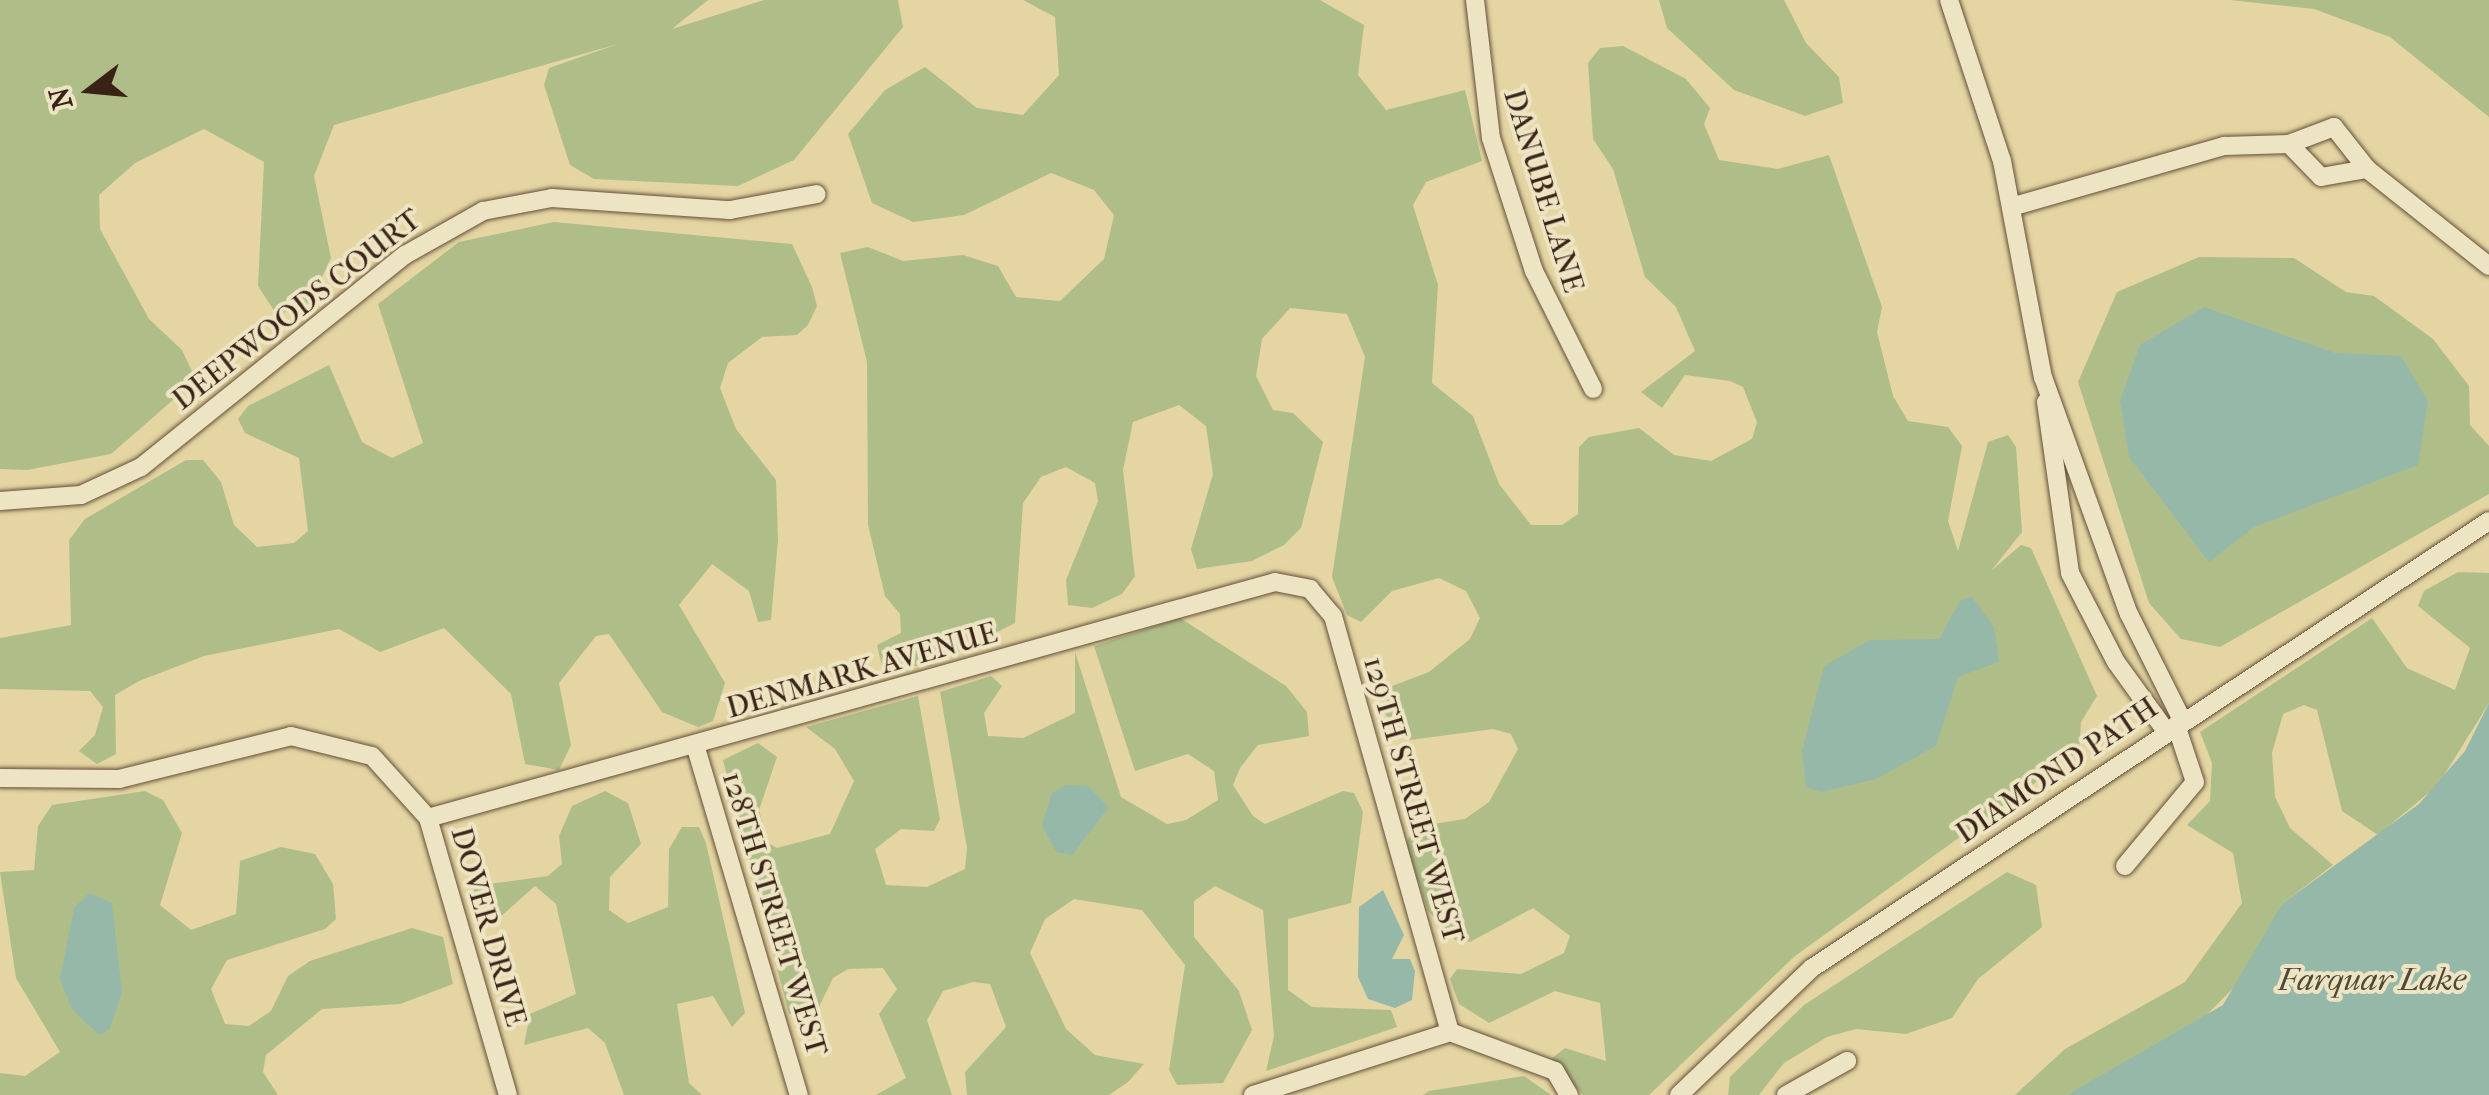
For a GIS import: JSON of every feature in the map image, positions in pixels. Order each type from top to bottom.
[{"type":"street","name":"DANUBE LANE","points":[[1475,0],[1492,138],[1534,272],[1593,389]]},
{"type":"street","points":[[1949,0],[2011,207],[2043,376],[2070,573],[2116,662],[2175,725]]},
{"type":"street","points":[[2011,207],[2224,146],[2290,144],[2334,127],[2367,169],[2489,266]]},
{"type":"street","points":[[2290,144],[2321,177],[2367,169]]},
{"type":"street","name":"DEEPWOODS COURT","points":[[0,500],[81,495],[141,467],[405,255],[483,211],[552,198],[730,210],[817,194]]},
{"type":"street","points":[[2043,376],[2129,614],[2196,782],[2125,866]]},
{"type":"street","name":"DIAMOND PATH","points":[[1686,1093],[1812,968],[2175,725],[2489,522]]},
{"type":"street","name":"DENMARK AVENUE","points":[[428,818],[696,748],[1275,582],[1310,589]]},
{"type":"street","name":"129TH STREET WEST","points":[[1310,589],[1334,616],[1450,1032]]},
{"type":"street","name":"DOVER DRIVE","points":[[0,778],[119,779],[291,736],[334,740],[372,756],[428,818],[508,1095]]},
{"type":"street","name":"128TH STREET WEST","points":[[696,748],[800,1095]]},
{"type":"street","points":[[1253,1095],[1450,1032],[1555,1072],[1569,1095]]},
{"type":"street","points":[[1786,1095],[1846,1061]]},
{"type":"green space","points":[[0,0],[708,0],[672,29],[764,0],[898,0],[903,27],[794,160],[738,186],[594,179],[570,165],[544,85],[549,68],[618,44],[334,125],[314,176],[331,258],[309,304],[277,315],[258,286],[264,162],[204,129],[135,163],[99,195],[100,229],[149,319],[182,350],[196,380],[111,454],[27,470],[0,469]]},
{"type":"green space","points":[[1023,0],[1320,0],[1364,25],[1358,75],[1386,110],[1465,90],[1482,161],[1426,182],[1413,205],[1438,285],[1432,383],[1473,416],[1499,484],[1531,525],[1562,525],[1578,514],[1579,447],[1589,437],[1639,428],[1674,455],[1711,461],[1752,439],[1757,422],[1743,387],[1730,381],[1685,375],[1662,408],[1641,392],[1695,351],[1676,307],[1645,277],[1613,169],[1593,139],[1588,63],[1600,48],[1623,46],[1686,79],[1710,108],[1704,124],[1719,160],[1778,169],[1829,155],[1882,307],[1877,332],[1893,396],[1908,421],[1948,427],[1962,446],[1948,521],[1958,551],[1988,442],[2008,435],[2016,447],[2022,532],[1991,571],[2021,545],[2031,548],[2097,696],[2081,722],[2079,751],[1795,956],[1649,1095],[1583,1095],[1551,1059],[1565,1048],[1606,1061],[1600,1003],[1555,991],[1489,1023],[1459,1004],[1450,979],[1457,969],[1521,974],[1564,953],[1570,936],[1533,908],[1470,942],[1455,940],[1428,911],[1406,844],[1414,827],[1465,819],[1489,802],[1518,749],[1511,734],[1493,729],[1410,740],[1383,712],[1392,686],[1429,672],[1470,639],[1480,618],[1466,591],[1439,578],[1392,591],[1361,622],[1347,615],[1332,577],[1365,357],[1347,314],[1290,308],[1262,339],[1256,376],[1273,410],[1293,413],[1323,442],[1301,528],[1284,545],[1252,561],[1197,569],[1191,549],[1213,474],[1206,426],[1179,405],[1133,422],[1123,470],[1135,576],[1122,594],[1092,608],[1068,605],[1066,580],[1098,501],[1095,483],[1066,467],[1041,477],[1023,503],[1015,623],[930,666],[882,666],[877,645],[901,633],[900,614],[885,596],[868,525],[867,362],[840,253],[868,247],[903,261],[963,255],[998,266],[1016,297],[1060,301],[1104,259],[1114,215],[1094,190],[1051,173],[964,215],[913,222],[872,203],[848,134],[885,90],[925,67],[977,108],[1023,115],[1059,75],[1055,17]]},
{"type":"green space","points":[[1659,0],[1784,0],[1806,43],[1839,77],[1843,103],[1805,116],[1734,90],[1667,28]]},
{"type":"green space","points":[[2230,0],[2489,0],[2489,117],[2390,37],[2314,9]]},
{"type":"green space","points":[[554,222],[792,244],[812,287],[817,306],[808,325],[797,335],[762,337],[728,363],[720,388],[736,429],[776,480],[778,540],[771,620],[758,622],[749,591],[712,564],[679,605],[725,683],[713,721],[698,727],[662,712],[609,634],[596,636],[559,683],[571,745],[559,770],[525,764],[511,694],[444,628],[380,652],[339,629],[204,656],[139,681],[115,695],[116,754],[97,764],[79,751],[95,735],[103,707],[90,691],[0,689],[0,638],[71,625],[69,540],[85,519],[186,460],[203,460],[221,482],[234,525],[257,547],[294,543],[308,531],[299,458],[245,433],[238,419],[248,406],[329,365],[362,442],[392,458],[423,443],[378,304],[459,242]]},
{"type":"green space","points":[[2199,257],[2294,258],[2346,292],[2374,296],[2433,339],[2469,386],[2470,425],[2489,446],[2489,494],[2220,647],[2181,639],[2149,603],[2078,382],[2117,292]]},
{"type":"green space","points":[[2458,572],[2489,573],[2489,703],[2438,785],[2378,835],[2342,811],[2317,710],[2304,705],[2283,714],[2272,753],[2275,797],[2290,828],[2333,865],[2282,904],[2239,982],[2194,1028],[2067,1095],[2015,1095],[2065,1049],[2185,982],[2242,903],[2233,853],[2187,825],[2210,801],[2212,763],[2200,732],[2372,618],[2407,668],[2455,690],[2470,648],[2418,606],[2424,591]]},
{"type":"green space","points":[[1180,618],[1286,686],[1307,712],[1309,736],[1258,745],[1240,768],[1233,785],[1253,816],[1265,824],[1343,791],[1354,793],[1363,812],[1351,903],[1288,919],[1288,990],[1312,1007],[1391,1010],[1397,1027],[1266,1071],[1274,1036],[1263,910],[1215,886],[1194,901],[1194,937],[1239,991],[1252,1030],[1223,1083],[1177,1085],[1169,1070],[1185,965],[1142,910],[1074,899],[1045,919],[1030,953],[1066,1029],[1095,1055],[1144,1064],[1128,1082],[1109,1095],[967,1095],[965,1072],[1006,1027],[990,984],[973,982],[943,991],[927,1020],[952,1095],[876,1095],[906,1078],[879,1014],[897,989],[883,968],[848,969],[833,978],[816,1013],[789,1014],[723,760],[758,743],[777,757],[759,810],[767,842],[777,848],[830,834],[854,781],[835,749],[806,727],[918,696],[940,819],[934,831],[901,829],[875,849],[886,885],[927,887],[965,869],[967,848],[940,692],[991,676],[1002,686],[984,713],[988,736],[1023,738],[1075,713],[1075,652],[1121,797],[1167,824],[1186,820],[1218,800],[1214,771],[1188,754],[1135,771],[1094,646]]},
{"type":"green space","points":[[145,791],[163,800],[182,833],[160,905],[191,930],[236,914],[240,861],[281,847],[315,854],[333,884],[336,919],[325,929],[227,960],[211,989],[225,1024],[249,1026],[271,1011],[288,976],[310,961],[412,928],[443,937],[453,984],[400,1004],[322,1009],[266,1055],[263,1072],[278,1095],[0,1095],[0,1073],[25,1076],[60,1052],[16,978],[0,872],[34,870],[38,826],[52,805]]},
{"type":"green space","points":[[605,791],[628,803],[641,844],[610,877],[609,910],[628,923],[668,907],[669,849],[682,827],[699,827],[706,843],[745,1013],[732,1027],[713,996],[677,1004],[689,1083],[702,1095],[624,1095],[605,1043],[588,1028],[524,1045],[530,1014],[576,994],[556,904],[535,886],[489,927],[474,914],[474,886],[548,876],[562,864],[559,836],[572,806]]},
{"type":"green space","points":[[2007,872],[2036,885],[2042,927],[1978,979],[1952,1018],[1906,1034],[1856,1029],[1827,1037],[1784,1063],[1759,1095],[1728,1095],[1730,1077],[1804,1005]]},
{"type":"green space","points":[[1524,1076],[1551,1095],[1423,1095],[1429,1091]]},
{"type":"water","points":[[2204,307],[2335,353],[2401,356],[2428,401],[2418,465],[2254,527],[2209,562],[2129,457],[2120,401],[2140,345]]},
{"type":"water","points":[[1972,597],[1994,627],[1999,662],[1958,677],[1936,746],[1876,779],[1821,792],[1806,787],[1802,751],[1824,666],[1870,640],[1939,639],[1960,601]]},
{"type":"water","name":"Farquar Lake","points":[[2489,703],[2489,1095],[2067,1095],[2223,1005],[2282,904],[2419,804],[2465,751]]},
{"type":"water","points":[[1066,785],[1088,786],[1109,807],[1072,855],[1056,852],[1042,825],[1052,793]]},
{"type":"water","points":[[1383,890],[1404,935],[1392,959],[1410,959],[1415,971],[1412,1000],[1395,1008],[1368,999],[1358,977],[1359,907]]},
{"type":"water","points":[[89,893],[112,903],[122,993],[110,1029],[99,1035],[72,1009],[60,979],[74,908]]}]
